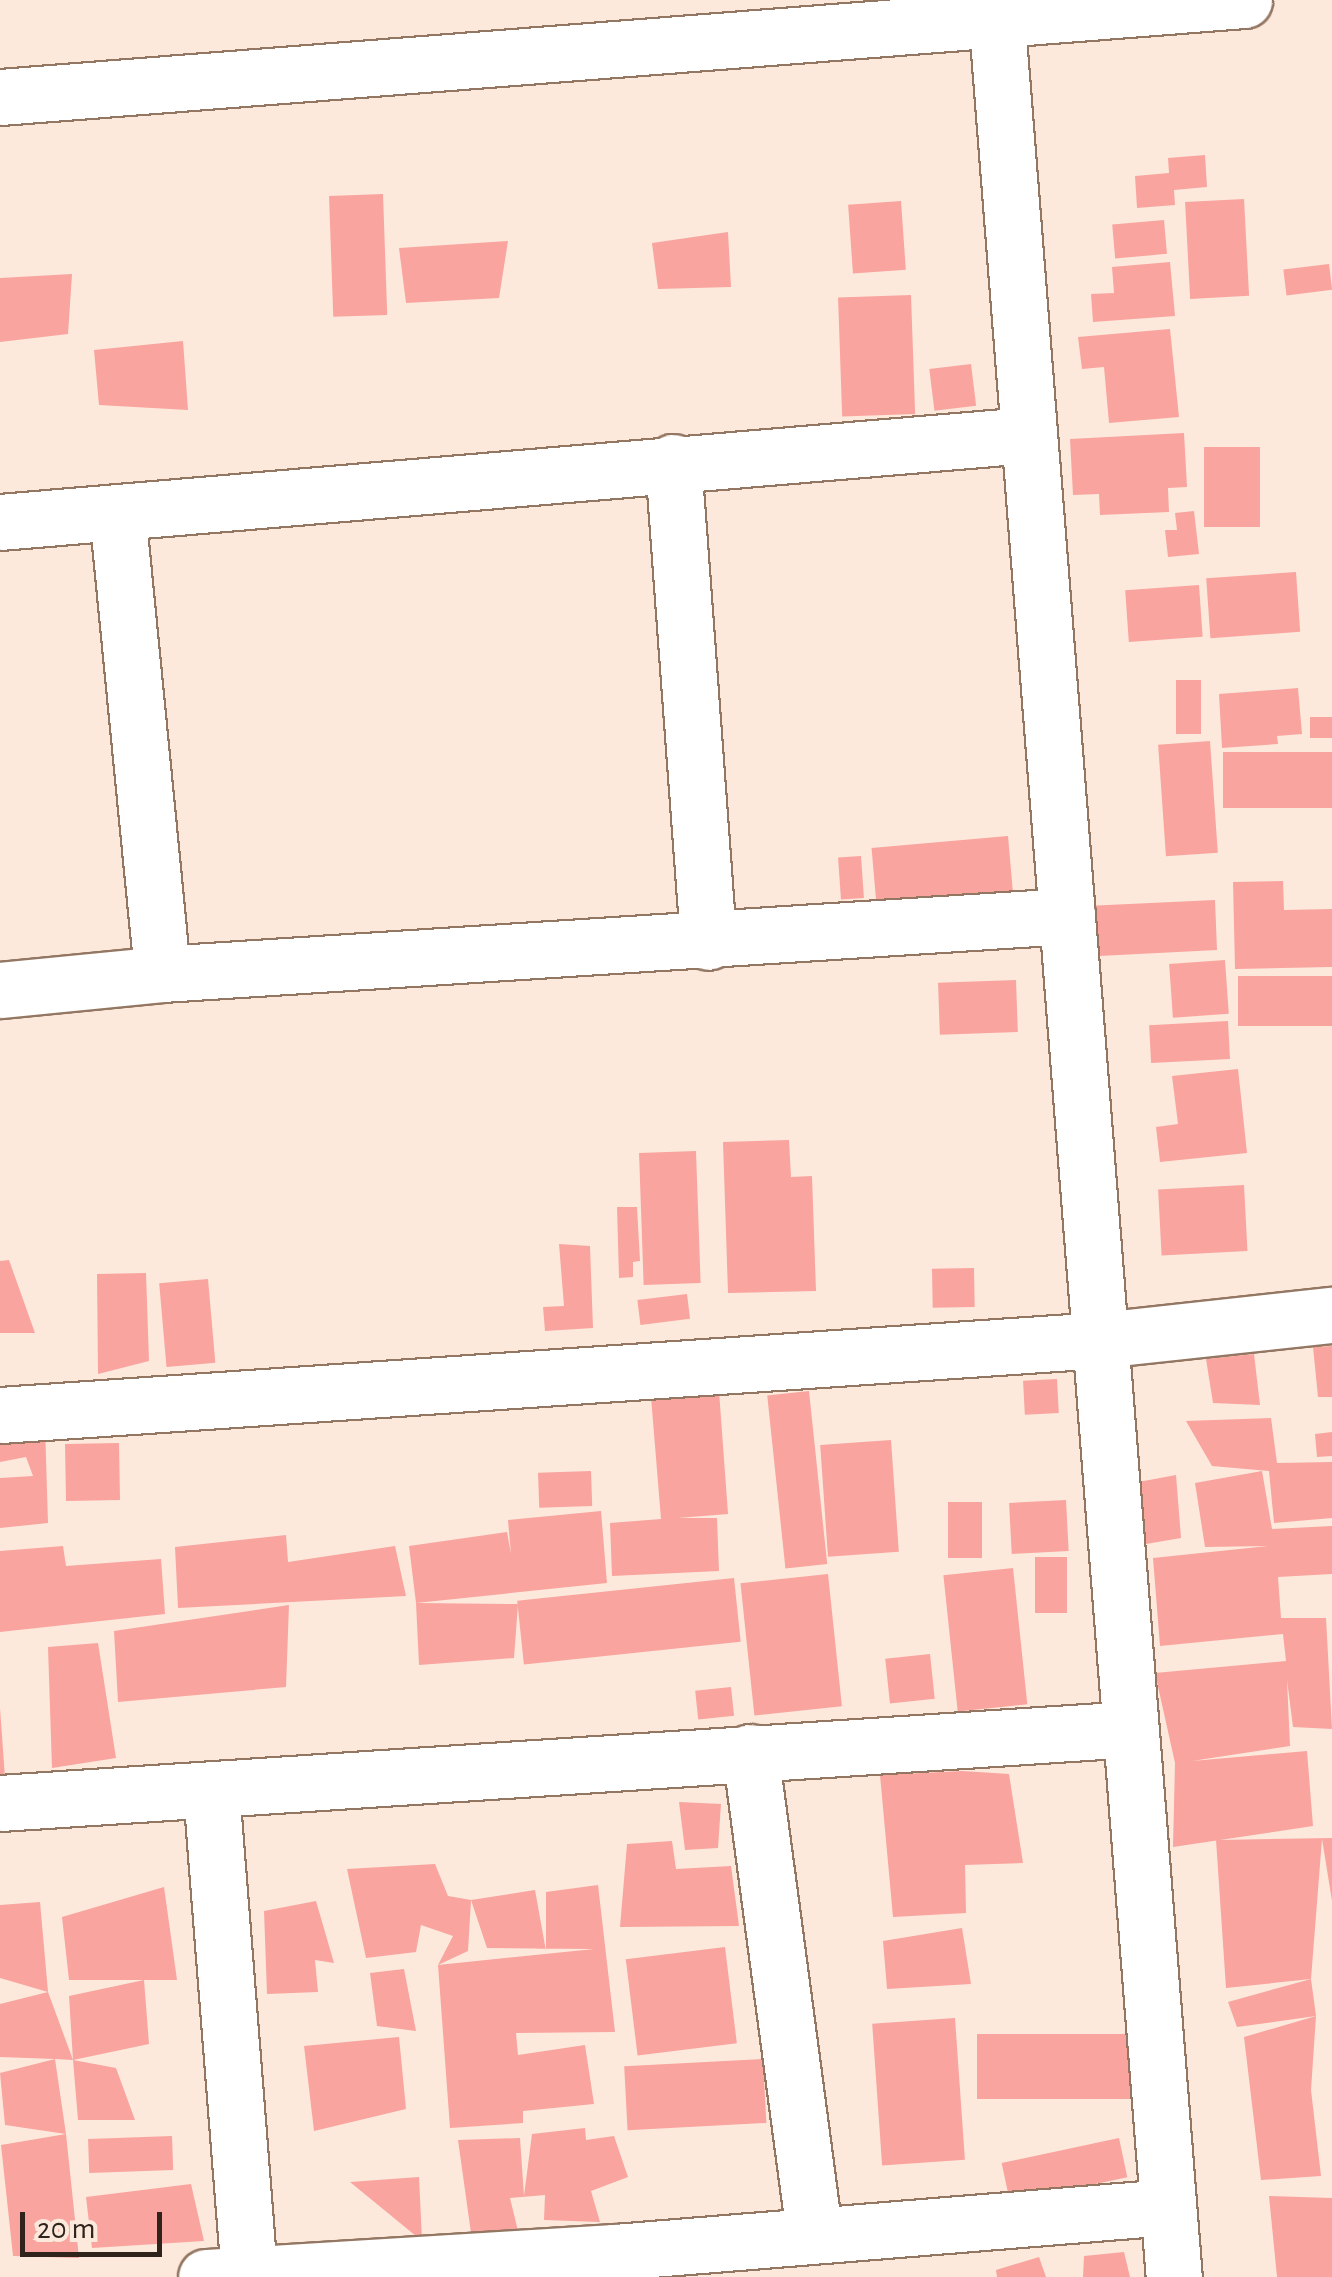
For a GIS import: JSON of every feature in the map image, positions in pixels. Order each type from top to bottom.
[{"type":"street","points":[[0,98],[996,10],[1244,0]]},
{"type":"street","points":[[996,10],[1174,2277]]},
{"type":"street","points":[[0,522],[1027,435]]},
{"type":"street","points":[[673,462],[708,942]]},
{"type":"street","points":[[117,512],[162,974]]},
{"type":"street","points":[[0,990],[162,974],[1067,916]]},
{"type":"street","points":[[0,1415],[1100,1340],[1332,1315]]},
{"type":"street","points":[[0,1803],[1131,1730]]},
{"type":"street","points":[[750,1752],[814,2234]]},
{"type":"street","points":[[211,1791],[227,2275],[1168,2207]]},
{"type":"building","points":[[1205,155],[1207,187],[1174,190],[1175,205],[1137,208],[1135,176],[1169,173],[1168,158]]},
{"type":"building","points":[[383,194],[387,315],[333,317],[329,196]]},
{"type":"building","points":[[1244,199],[1249,296],[1190,299],[1185,202]]},
{"type":"building","points":[[901,201],[906,270],[853,274],[848,205]]},
{"type":"building","points":[[1164,220],[1167,254],[1115,258],[1112,225]]},
{"type":"building","points":[[728,232],[731,287],[658,289],[652,243]]},
{"type":"building","points":[[508,241],[499,298],[406,303],[399,248]]},
{"type":"building","points":[[1170,262],[1175,316],[1093,322],[1091,294],[1114,293],[1112,267]]},
{"type":"building","points":[[1329,264],[1332,290],[1287,295],[1283,270]]},
{"type":"building","points":[[72,274],[68,334],[0,342],[0,278]]},
{"type":"building","points":[[911,295],[915,414],[842,416],[838,298]]},
{"type":"building","points":[[1170,329],[1179,417],[1109,423],[1104,367],[1082,369],[1078,337]]},
{"type":"building","points":[[183,341],[188,410],[99,405],[94,350]]},
{"type":"building","points":[[971,364],[976,406],[934,411],[929,369]]},
{"type":"building","points":[[1184,433],[1187,487],[1168,488],[1169,512],[1100,515],[1099,494],[1073,495],[1070,439]]},
{"type":"building","points":[[1204,447],[1260,447],[1260,527],[1204,527]]},
{"type":"building","points":[[1194,511],[1199,554],[1168,557],[1165,530],[1177,530],[1175,513]]},
{"type":"building","points":[[1296,572],[1300,632],[1210,638],[1206,578]]},
{"type":"building","points":[[1199,585],[1203,637],[1129,642],[1125,590]]},
{"type":"building","points":[[1176,680],[1201,680],[1201,734],[1176,734]]},
{"type":"building","points":[[1298,688],[1302,734],[1277,736],[1278,744],[1222,748],[1219,694]]},
{"type":"building","points":[[1310,717],[1332,717],[1332,738],[1310,738]]},
{"type":"building","points":[[1210,741],[1218,853],[1166,856],[1158,745]]},
{"type":"building","points":[[1223,752],[1332,752],[1332,808],[1223,808]]},
{"type":"building","points":[[1008,836],[1013,892],[876,904],[872,848]]},
{"type":"building","points":[[861,856],[864,898],[841,900],[838,858]]},
{"type":"building","points":[[1283,881],[1284,910],[1332,909],[1332,967],[1235,969],[1233,882]]},
{"type":"building","points":[[1215,900],[1217,950],[1099,956],[1098,942],[1088,942],[1086,906]]},
{"type":"building","points":[[1225,960],[1229,1014],[1173,1018],[1169,964]]},
{"type":"building","points":[[1238,976],[1332,976],[1332,1026],[1238,1026]]},
{"type":"building","points":[[1016,980],[1018,1032],[940,1035],[938,983]]},
{"type":"building","points":[[1228,1021],[1230,1059],[1151,1063],[1149,1025]]},
{"type":"building","points":[[1238,1069],[1247,1153],[1160,1162],[1156,1127],[1178,1124],[1172,1076]]},
{"type":"building","points":[[789,1140],[791,1177],[812,1176],[816,1291],[728,1293],[723,1142]]},
{"type":"building","points":[[696,1151],[701,1283],[644,1285],[639,1153]]},
{"type":"building","points":[[1244,1185],[1247,1251],[1162,1255],[1158,1190]]},
{"type":"building","points":[[617,1207],[637,1207],[640,1261],[633,1262],[633,1277],[619,1278]]},
{"type":"building","points":[[559,1244],[590,1246],[593,1328],[545,1331],[543,1307],[564,1306]]},
{"type":"building","points":[[9,1260],[35,1333],[0,1333],[0,1261]]},
{"type":"building","points":[[974,1268],[975,1307],[933,1308],[932,1269]]},
{"type":"building","points":[[146,1273],[149,1361],[98,1374],[97,1274]]},
{"type":"building","points":[[208,1279],[215,1363],[167,1367],[159,1283]]},
{"type":"building","points":[[687,1294],[690,1319],[640,1325],[637,1300]]},
{"type":"building","points":[[1332,1346],[1332,1397],[1318,1397],[1313,1347]]},
{"type":"building","points":[[1254,1354],[1260,1405],[1213,1403],[1206,1359]]},
{"type":"building","points":[[1057,1379],[1059,1413],[1025,1415],[1023,1381]]},
{"type":"building","points":[[719,1391],[728,1514],[678,1518],[717,1518],[719,1571],[612,1576],[610,1523],[661,1519],[651,1397]]},
{"type":"building","points":[[809,1391],[827,1564],[785,1568],[767,1395]]},
{"type":"building","points":[[1271,1418],[1277,1463],[1332,1462],[1332,1518],[1274,1523],[1269,1471],[1212,1466],[1186,1421]]},
{"type":"building","points":[[45,1426],[48,1523],[0,1528],[0,1478],[33,1476],[26,1457],[0,1462],[0,1435]]},
{"type":"building","points":[[1332,1432],[1332,1456],[1317,1457],[1315,1434]]},
{"type":"building","points":[[891,1440],[899,1552],[828,1557],[820,1445]]},
{"type":"building","points":[[119,1443],[120,1500],[66,1501],[65,1444]]},
{"type":"building","points":[[591,1471],[592,1506],[539,1508],[538,1473]]},
{"type":"building","points":[[1262,1471],[1272,1529],[1332,1526],[1332,1574],[1278,1577],[1281,1618],[1326,1618],[1332,1729],[1293,1727],[1287,1680],[1290,1746],[1192,1761],[1307,1751],[1313,1826],[1173,1847],[1175,1763],[1155,1673],[1286,1661],[1283,1634],[1160,1646],[1153,1558],[1268,1546],[1205,1547],[1195,1483]]},
{"type":"building","points":[[1176,1475],[1181,1538],[1146,1544],[1133,1483]]},
{"type":"building","points":[[1066,1500],[1069,1551],[1012,1554],[1009,1503]]},
{"type":"building","points":[[948,1502],[982,1502],[982,1558],[948,1558]]},
{"type":"building","points":[[601,1511],[607,1583],[416,1603],[409,1546],[507,1532],[511,1554],[508,1520]]},
{"type":"building","points":[[286,1535],[288,1562],[395,1546],[406,1596],[178,1608],[175,1547]]},
{"type":"building","points":[[63,1546],[66,1566],[161,1559],[165,1614],[0,1632],[0,1551]]},
{"type":"building","points":[[1035,1557],[1067,1557],[1067,1613],[1035,1613]]},
{"type":"building","points":[[1013,1568],[1027,1704],[958,1712],[943,1575]]},
{"type":"building","points":[[828,1574],[842,1706],[754,1715],[740,1583]]},
{"type":"building","points":[[734,1578],[741,1642],[524,1664],[517,1601]]},
{"type":"building","points":[[416,1603],[518,1604],[514,1658],[419,1665]]},
{"type":"building","points":[[289,1605],[286,1687],[118,1702],[114,1631]]},
{"type":"building","points":[[98,1643],[116,1758],[52,1768],[48,1647]]},
{"type":"building","points":[[930,1654],[935,1699],[890,1703],[885,1659]]},
{"type":"building","points":[[731,1687],[734,1716],[698,1720],[695,1691]]},
{"type":"building","points":[[0,1708],[5,1778],[0,1778]]},
{"type":"building","points":[[962,1771],[1009,1774],[1023,1863],[965,1865],[966,1913],[893,1917],[880,1775]]},
{"type":"building","points":[[679,1802],[721,1804],[718,1848],[685,1850]]},
{"type":"building","points":[[1332,1838],[1332,1901],[1322,1839],[1311,1979],[1226,1988],[1216,1840]]},
{"type":"building","points":[[672,1841],[676,1869],[731,1866],[739,1926],[620,1927],[627,1844]]},
{"type":"building","points":[[435,1864],[448,1896],[471,1900],[468,1951],[438,1965],[453,1936],[421,1925],[416,1952],[366,1958],[347,1869]]},
{"type":"building","points":[[598,1885],[615,2032],[516,2033],[518,2055],[585,2045],[594,2104],[523,2111],[523,2123],[450,2128],[438,1965],[594,1949],[546,1949],[546,1892]]},
{"type":"building","points":[[164,1887],[177,1980],[69,1980],[62,1917]]},
{"type":"building","points":[[535,1890],[546,1949],[487,1948],[471,1900]]},
{"type":"building","points":[[316,1901],[334,1963],[315,1960],[318,1992],[267,1994],[264,1911]]},
{"type":"building","points":[[40,1902],[48,1992],[0,1978],[0,1905]]},
{"type":"building","points":[[962,1928],[971,1984],[887,1989],[883,1941]]},
{"type":"building","points":[[725,1947],[737,2043],[638,2055],[626,1959]]},
{"type":"building","points":[[404,1969],[416,2031],[377,2026],[370,1973]]},
{"type":"building","points":[[1311,1979],[1316,2016],[1237,2027],[1228,2002]]},
{"type":"building","points":[[144,1980],[149,2044],[73,2060],[69,1996]]},
{"type":"building","points":[[48,1992],[73,2060],[0,2057],[0,2004]]},
{"type":"building","points":[[1316,2016],[1311,2090],[1321,2176],[1261,2180],[1244,2037]]},
{"type":"building","points":[[955,2018],[965,2160],[882,2165],[872,2024]]},
{"type":"building","points":[[977,2034],[1130,2034],[1130,2099],[977,2099]]},
{"type":"building","points":[[399,2037],[406,2109],[314,2131],[304,2046]]},
{"type":"building","points":[[55,2059],[66,2134],[5,2125],[0,2073]]},
{"type":"building","points":[[763,2059],[766,2123],[628,2130],[624,2066]]},
{"type":"building","points":[[73,2060],[116,2068],[135,2120],[78,2120]]},
{"type":"building","points":[[585,2128],[586,2140],[614,2136],[628,2177],[591,2191],[600,2222],[544,2220],[545,2195],[510,2198],[518,2231],[471,2233],[458,2140],[520,2138],[524,2196],[532,2134]]},
{"type":"building","points":[[66,2134],[79,2258],[13,2256],[1,2145]]},
{"type":"building","points":[[172,2136],[173,2170],[89,2173],[88,2139]]},
{"type":"building","points":[[1119,2138],[1127,2177],[1010,2202],[1002,2163]]},
{"type":"building","points":[[419,2177],[422,2241],[350,2182]]},
{"type":"building","points":[[191,2184],[204,2241],[92,2248],[86,2197]]},
{"type":"building","points":[[1269,2196],[1332,2198],[1332,2277],[1277,2277]]},
{"type":"building","points":[[1124,2252],[1130,2277],[1083,2277],[1084,2256]]},
{"type":"building","points":[[1039,2257],[1046,2277],[997,2277],[996,2270]]}]
